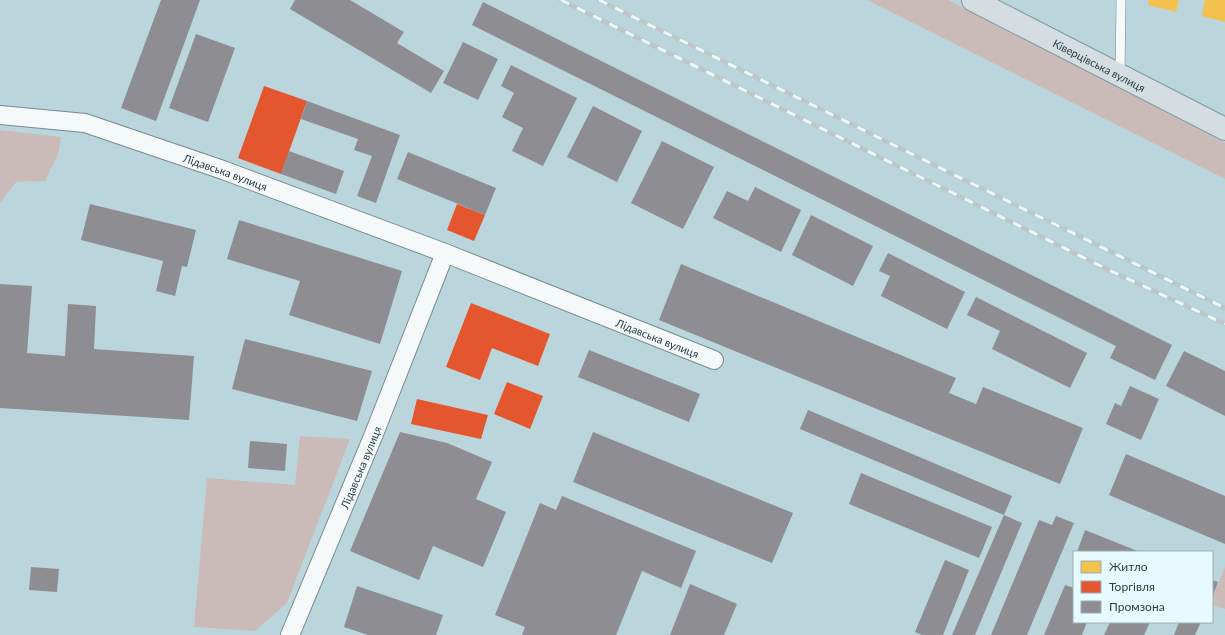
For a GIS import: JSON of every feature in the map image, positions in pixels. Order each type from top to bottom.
[{"type":"main road","name":"Ківерцівська вулиця","points":[[973,0],[1225,129]]},
{"type":"street","name":"Лідавська вулиця","points":[[0,114],[85,123],[223,170],[445,253],[714,360]]},
{"type":"street","name":"Лідавська вулиця","points":[[290,635],[374,434],[445,253]]},
{"type":"lane","points":[[1120,76],[1121,0]]},
{"type":"shaded area","points":[[867,0],[948,0],[1225,143],[1225,179]]},
{"type":"shaded area","points":[[0,130],[61,137],[58,155],[45,181],[16,182],[0,203]]},
{"type":"shaded area","points":[[300,436],[350,439],[287,603],[255,631],[194,627],[207,478],[295,485]]},
{"type":"shaded area","points":[[1225,567],[1225,609],[1213,604],[1213,596]]},
{"type":"building: Житло","points":[[1149,0],[1179,0],[1176,12],[1148,5]]},
{"type":"building: Житло","points":[[1205,0],[1225,0],[1225,22],[1202,16]]},
{"type":"building: Торгівля","points":[[264,86],[307,101],[281,174],[238,158]]},
{"type":"building: Торгівля","points":[[457,204],[485,215],[474,241],[447,230]]},
{"type":"building: Торгівля","points":[[471,303],[550,334],[538,366],[492,348],[480,380],[446,367]]},
{"type":"building: Торгівля","points":[[507,382],[543,396],[530,429],[494,414]]},
{"type":"building: Торгівля","points":[[417,399],[488,415],[481,439],[411,424]]},
{"type":"building: Промзона","points":[[161,0],[200,0],[156,121],[121,108]]},
{"type":"building: Промзона","points":[[295,0],[350,0],[404,32],[397,43],[444,71],[431,93],[290,9]]},
{"type":"building: Промзона","points":[[483,2],[1172,345],[1155,380],[1110,358],[1116,346],[472,25]]},
{"type":"building: Промзона","points":[[196,34],[235,48],[208,122],[169,108]]},
{"type":"building: Промзона","points":[[463,42],[498,59],[478,100],[443,83]]},
{"type":"building: Промзона","points":[[511,65],[577,98],[543,166],[512,151],[523,128],[502,117],[514,93],[501,86]]},
{"type":"building: Промзона","points":[[307,101],[400,135],[376,203],[357,196],[372,156],[354,150],[358,139],[301,119]]},
{"type":"building: Промзона","points":[[593,106],[642,131],[617,182],[567,157]]},
{"type":"building: Промзона","points":[[662,141],[714,167],[683,229],[631,203]]},
{"type":"building: Промзона","points":[[289,151],[344,171],[336,194],[281,174]]},
{"type":"building: Промзона","points":[[408,152],[496,188],[485,215],[397,179]]},
{"type":"building: Промзона","points":[[755,187],[801,210],[781,252],[713,218],[727,191],[748,201]]},
{"type":"building: Промзона","points":[[90,204],[196,230],[187,267],[182,266],[175,296],[156,291],[163,261],[81,240]]},
{"type":"building: Промзона","points":[[811,215],[873,246],[853,286],[792,255]]},
{"type":"building: Промзона","points":[[239,220],[402,271],[380,344],[289,315],[300,281],[227,259]]},
{"type":"building: Промзона","points":[[888,253],[965,292],[947,329],[881,296],[890,276],[879,271]]},
{"type":"building: Промзона","points":[[681,264],[956,378],[949,393],[976,404],[983,387],[1083,428],[1060,484],[659,320]]},
{"type":"building: Промзона","points":[[0,284],[32,286],[27,353],[65,356],[68,304],[96,306],[94,349],[194,356],[189,420],[0,408]]},
{"type":"building: Промзона","points":[[976,297],[1087,353],[1070,388],[992,349],[1000,331],[967,315]]},
{"type":"building: Промзона","points":[[245,339],[372,371],[357,421],[232,389]]},
{"type":"building: Промзона","points":[[589,350],[700,394],[689,422],[578,377]]},
{"type":"building: Промзона","points":[[1184,351],[1225,371],[1225,416],[1166,386]]},
{"type":"building: Промзона","points":[[1130,386],[1159,399],[1141,440],[1106,424],[1115,403],[1121,406]]},
{"type":"building: Промзона","points":[[808,410],[1012,496],[1004,515],[800,429]]},
{"type":"building: Промзона","points":[[400,432],[447,443],[492,462],[476,499],[506,512],[483,567],[433,546],[419,580],[350,551]]},
{"type":"building: Промзона","points":[[593,432],[793,513],[772,563],[573,482]]},
{"type":"building: Промзона","points":[[250,441],[287,444],[285,471],[248,468]]},
{"type":"building: Промзона","points":[[1126,454],[1225,496],[1225,544],[1109,495]]},
{"type":"building: Промзона","points":[[861,473],[992,527],[979,558],[849,504]]},
{"type":"building: Промзона","points":[[562,496],[696,551],[681,588],[642,571],[616,635],[522,635],[525,627],[495,615],[540,503],[556,510]]},
{"type":"building: Промзона","points":[[1004,515],[1022,523],[975,635],[952,635]]},
{"type":"building: Промзона","points":[[1056,516],[1074,523],[1027,635],[991,635],[1039,520],[1052,525]]},
{"type":"building: Промзона","points":[[1085,530],[1138,551],[1077,551]]},
{"type":"building: Промзона","points":[[945,560],[969,570],[943,635],[922,635],[915,632]]},
{"type":"building: Промзона","points":[[31,567],[59,569],[57,592],[29,590]]},
{"type":"building: Промзона","points":[[1213,580],[1218,582],[1213,595]]},
{"type":"building: Промзона","points":[[690,584],[737,604],[724,635],[670,635]]},
{"type":"building: Промзона","points":[[1065,585],[1073,588],[1073,623],[1087,623],[1082,635],[1044,635]]},
{"type":"building: Промзона","points":[[357,586],[443,615],[436,635],[368,635],[344,627]]},
{"type":"building: Промзона","points":[[1110,623],[1150,623],[1144,635],[1104,635]]},
{"type":"building: Промзона","points":[[1179,623],[1201,623],[1195,635],[1174,635]]},
{"type":"railway","points":[[561,0],[1111,271],[1225,324]]},
{"type":"railway","points":[[599,0],[1225,308]]}]
